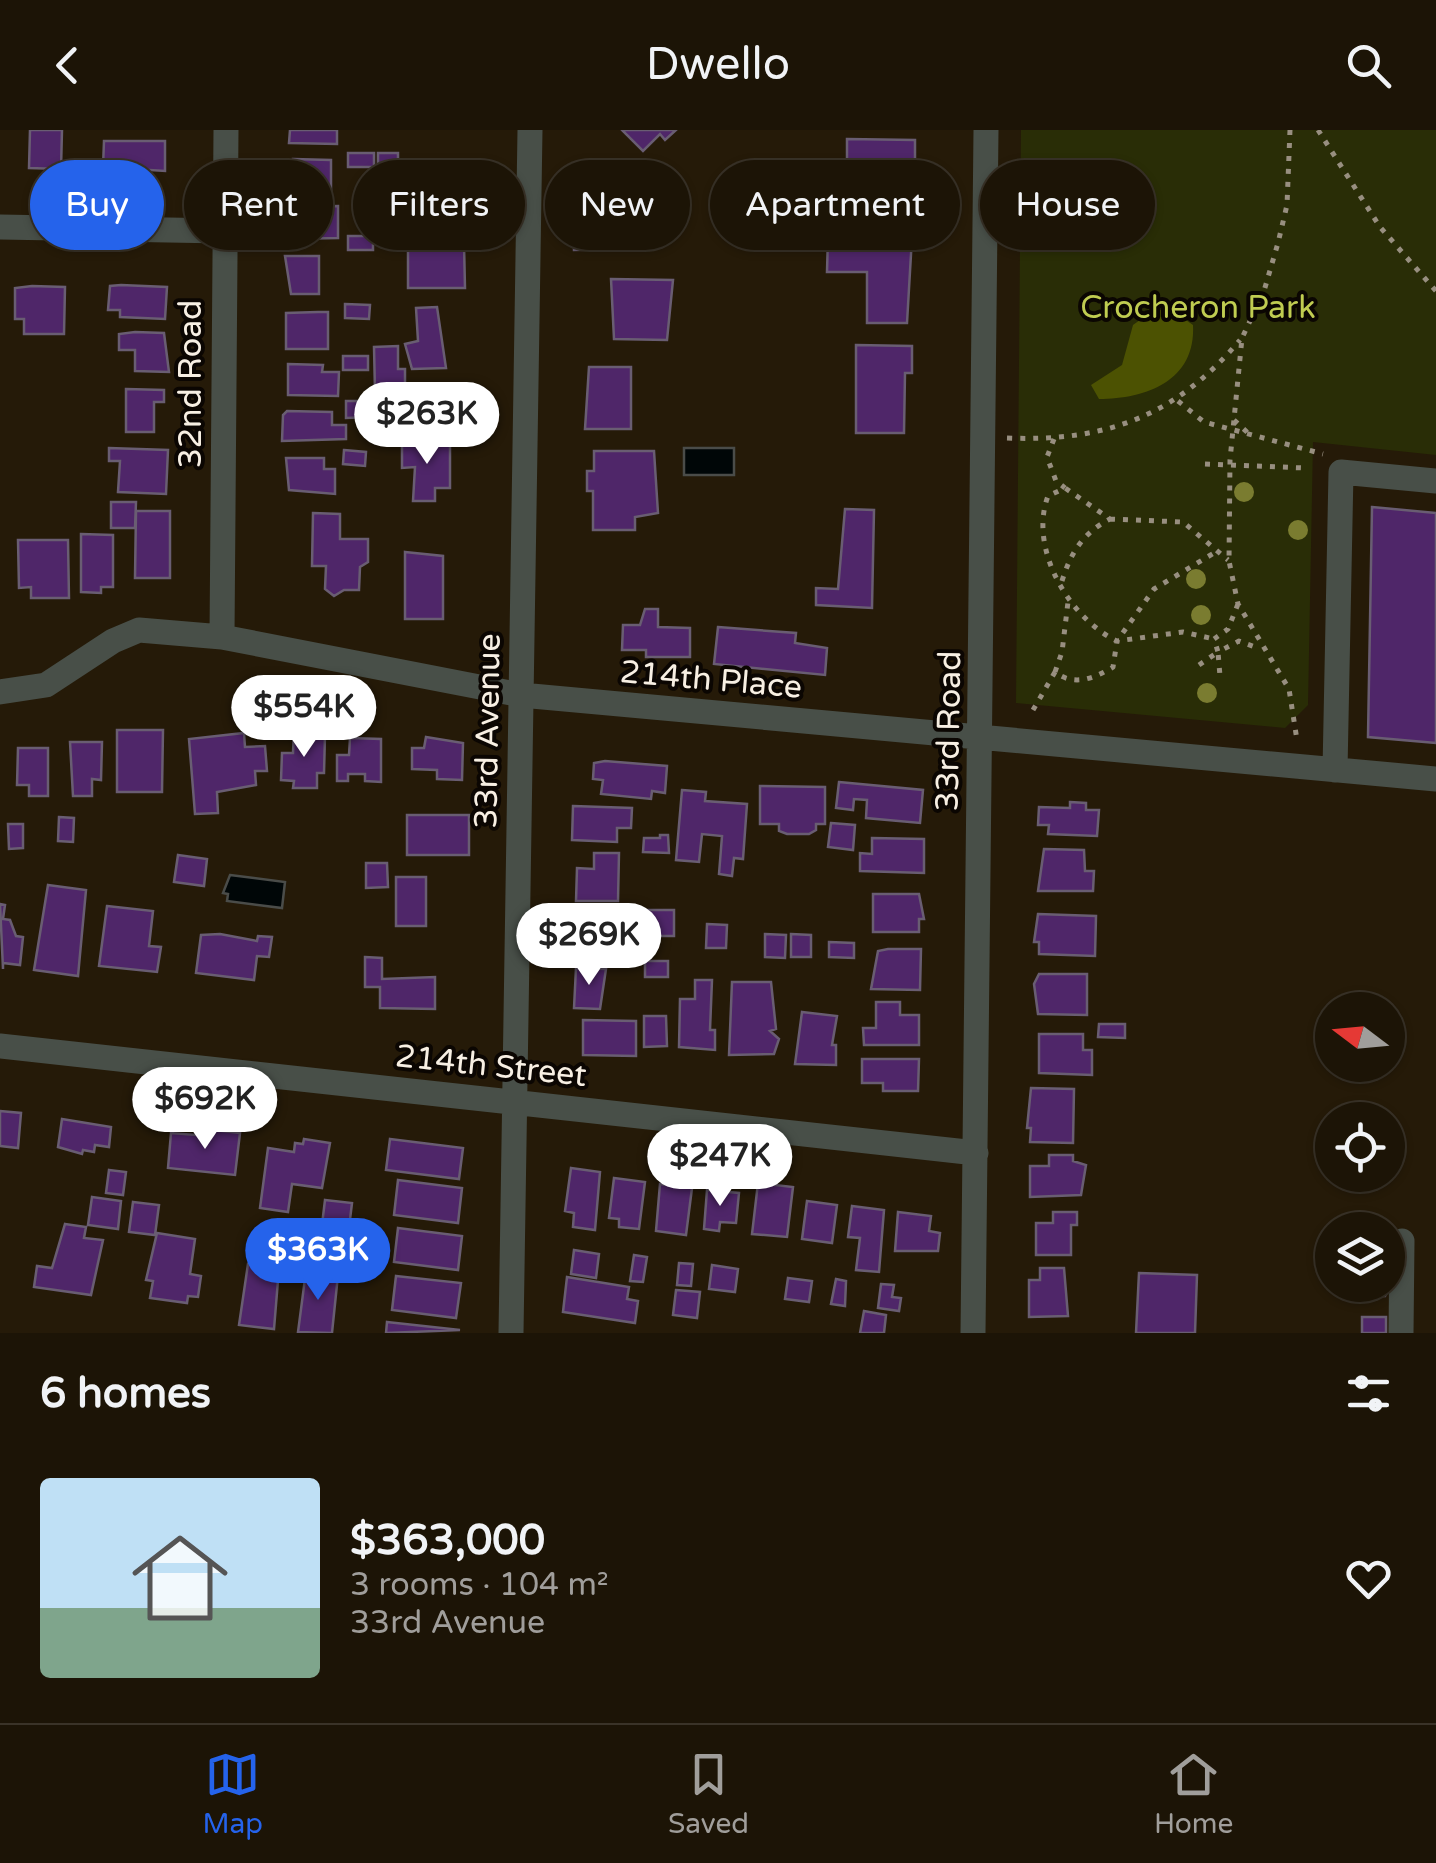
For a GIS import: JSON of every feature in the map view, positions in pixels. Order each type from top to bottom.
[{"type":"street","name":"32nd Road","points":[[225,160],[226,130]]},
{"type":"street","name":"33rd Avenue","points":[[511,1333],[530,130]]},
{"type":"street","name":"33rd Road","points":[[973,1333],[986,130]]},
{"type":"street","points":[[0,227],[184,230]]},
{"type":"street","name":"32nd Road","points":[[222,638],[224,250]]},
{"type":"street","points":[[1335,770],[1332,463],[1436,481]]},
{"type":"street","name":"214th Place","points":[[0,692],[46,685],[113,641],[139,630],[222,638],[521,694],[1436,779]]},
{"type":"street","name":"214th Street","points":[[0,1046],[976,1154]]},
{"type":"street","points":[[1401,1302],[1401,1333]]},
{"type":"path","points":[[984,437],[1036,439],[1108,430],[1177,400],[1214,370],[1242,338],[1264,292],[1286,205],[1290,130]]},
{"type":"path","points":[[1318,130],[1380,227],[1436,291]]},
{"type":"path","points":[[1242,338],[1230,468],[1228,561],[1238,604],[1288,689],[1297,740]]},
{"type":"path","points":[[1177,400],[1204,422],[1332,463]]},
{"type":"path","points":[[1234,420],[1251,436]]},
{"type":"path","points":[[1047,457],[1055,437]]},
{"type":"path","points":[[1036,439],[1056,481],[1110,519],[1183,522],[1228,561]]},
{"type":"path","points":[[1205,464],[1304,468]]},
{"type":"path","points":[[1033,710],[1062,652],[1068,602],[1049,558],[1042,528],[1044,506],[1056,481]]},
{"type":"path","points":[[1054,491],[1065,488]]},
{"type":"path","points":[[1062,581],[1074,549],[1087,533],[1110,519]]},
{"type":"path","points":[[1115,662],[1117,641],[1154,589],[1219,550]]},
{"type":"path","points":[[1068,602],[1090,627],[1117,641],[1183,632],[1214,639],[1228,630],[1238,604]]},
{"type":"path","points":[[1214,639],[1220,676]]},
{"type":"path","points":[[1199,665],[1239,641],[1263,652]]},
{"type":"path","points":[[1054,672],[1065,679],[1087,680],[1115,662],[1125,663]]},
{"type":"green space","name":"Crocheron Park","points":[[1021,130],[1436,130],[1436,455],[1313,442],[1308,705],[1285,728],[1016,703],[1020,250],[1155,250],[1155,160],[1021,160]]},
{"type":"green space","points":[[1155,309],[1176,313],[1193,325],[1186,360],[1165,383],[1150,390],[1099,399],[1091,385],[1122,365],[1133,325]]},
{"type":"shaded area","points":[[684,448],[734,448],[734,475],[684,475]]},
{"type":"shaded area","points":[[230,875],[285,882],[282,908],[227,901],[228,894],[223,893]]},
{"type":"building","points":[[30,130],[62,130],[61,160],[30,160],[29,168]]},
{"type":"building","points":[[290,130],[337,130],[337,144],[289,143]]},
{"type":"building","points":[[622,130],[676,130],[665,140],[660,134],[643,151]]},
{"type":"building","points":[[847,139],[915,140],[915,160],[847,160]]},
{"type":"building","points":[[104,141],[165,141],[165,171],[164,160],[103,160]]},
{"type":"building","points":[[348,153],[374,153],[374,160],[353,160],[353,167],[348,167]]},
{"type":"building","points":[[378,153],[398,153],[398,160],[378,160]]},
{"type":"building","points":[[333,206],[338,206],[338,238],[333,238]]},
{"type":"building","points":[[348,236],[353,236],[353,250],[348,250]]},
{"type":"building","points":[[408,250],[464,250],[465,288],[408,288]]},
{"type":"building","points":[[828,250],[911,250],[907,323],[867,323],[867,272],[827,272]]},
{"type":"building","points":[[285,256],[319,256],[319,294],[291,294]]},
{"type":"building","points":[[611,279],[673,280],[667,340],[614,339]]},
{"type":"building","points":[[110,286],[167,287],[165,319],[120,317],[120,310],[108,310]]},
{"type":"building","points":[[65,287],[64,334],[24,334],[24,319],[15,319],[15,288]]},
{"type":"building","points":[[345,304],[370,305],[369,319],[345,318]]},
{"type":"building","points":[[437,307],[446,368],[412,369],[405,344],[418,341],[416,308]]},
{"type":"building","points":[[328,312],[328,349],[286,349],[286,313]]},
{"type":"building","points":[[164,333],[169,372],[135,371],[135,350],[119,350],[119,334]]},
{"type":"building","points":[[856,345],[912,346],[912,373],[905,373],[904,433],[856,433]]},
{"type":"building","points":[[398,346],[398,369],[405,369],[405,392],[375,392],[374,347]]},
{"type":"building","points":[[343,356],[368,356],[368,370],[343,370]]},
{"type":"building","points":[[288,364],[323,365],[322,372],[339,372],[338,396],[288,395]]},
{"type":"building","points":[[589,367],[631,367],[631,429],[585,429]]},
{"type":"building","points":[[126,389],[164,390],[164,402],[154,402],[154,432],[126,432]]},
{"type":"building","points":[[346,401],[370,401],[371,417],[346,418]]},
{"type":"building","points":[[287,411],[332,412],[332,425],[346,425],[346,439],[282,441],[283,415]]},
{"type":"building","points":[[402,434],[414,434],[415,444],[450,443],[450,488],[435,488],[435,501],[413,501],[415,467],[402,468]]},
{"type":"building","points":[[109,448],[168,450],[166,494],[118,492],[120,461],[109,461]]},
{"type":"building","points":[[344,450],[366,452],[365,466],[343,464]]},
{"type":"building","points":[[594,451],[654,451],[658,513],[635,517],[635,530],[593,530],[593,491],[587,491],[587,471],[594,471]]},
{"type":"building","points":[[286,458],[324,458],[324,469],[335,469],[335,494],[289,490]]},
{"type":"building","points":[[111,502],[136,502],[135,528],[111,528]]},
{"type":"building","points":[[1372,507],[1436,513],[1436,743],[1368,737]]},
{"type":"building","points":[[845,509],[874,510],[872,608],[816,605],[816,588],[838,589]]},
{"type":"building","points":[[136,511],[170,511],[170,578],[135,578]]},
{"type":"building","points":[[313,513],[340,514],[340,539],[368,539],[368,562],[360,567],[359,590],[344,590],[334,596],[325,589],[326,566],[312,566]]},
{"type":"building","points":[[81,534],[113,535],[113,587],[101,587],[101,593],[81,592]]},
{"type":"building","points":[[18,540],[68,540],[69,598],[31,598],[31,587],[19,588]]},
{"type":"building","points":[[405,552],[443,556],[443,619],[405,619]]},
{"type":"building","points":[[645,609],[658,609],[658,627],[690,628],[690,657],[646,657],[646,650],[622,650],[623,625],[640,625]]},
{"type":"building","points":[[718,627],[796,633],[795,643],[827,648],[825,675],[714,664]]},
{"type":"building","points":[[294,727],[306,727],[306,735],[325,735],[324,773],[317,773],[317,788],[293,788],[294,781],[281,780],[282,753],[293,753]]},
{"type":"building","points":[[117,730],[163,730],[162,792],[117,792]]},
{"type":"building","points":[[244,733],[245,747],[265,746],[267,771],[255,771],[256,785],[217,792],[218,813],[195,814],[189,739]]},
{"type":"building","points":[[426,737],[463,743],[462,780],[437,779],[437,770],[412,769],[412,748],[424,748]]},
{"type":"building","points":[[350,738],[381,739],[381,782],[365,781],[365,774],[348,774],[348,781],[337,781],[337,755],[349,755]]},
{"type":"building","points":[[70,742],[102,742],[101,780],[92,779],[92,796],[73,796]]},
{"type":"building","points":[[18,748],[48,748],[48,796],[29,796],[29,785],[17,785]]},
{"type":"building","points":[[594,763],[667,766],[665,793],[652,791],[651,799],[601,794],[603,780],[593,779]]},
{"type":"building","points":[[839,782],[923,790],[920,823],[866,818],[867,800],[854,799],[853,810],[836,808]]},
{"type":"building","points":[[760,786],[825,787],[825,824],[816,824],[816,830],[809,834],[787,834],[779,831],[779,824],[760,824]]},
{"type":"building","points":[[682,790],[706,792],[705,801],[747,804],[743,859],[734,858],[732,876],[719,874],[722,836],[702,834],[699,862],[676,860]]},
{"type":"building","points":[[1070,802],[1086,803],[1086,810],[1099,810],[1097,836],[1048,834],[1049,825],[1038,825],[1039,807],[1070,808]]},
{"type":"building","points":[[573,806],[632,808],[631,828],[617,828],[617,842],[572,840]]},
{"type":"building","points":[[407,815],[469,815],[469,855],[407,855]]},
{"type":"building","points":[[59,817],[74,818],[73,842],[58,841]]},
{"type":"building","points":[[831,823],[855,825],[853,850],[828,847]]},
{"type":"building","points":[[8,824],[23,824],[23,848],[9,849]]},
{"type":"building","points":[[668,835],[669,853],[643,852],[644,838]]},
{"type":"building","points":[[872,838],[924,839],[924,873],[860,871],[860,853],[872,854]]},
{"type":"building","points":[[1044,849],[1084,850],[1085,871],[1094,871],[1093,891],[1038,891]]},
{"type":"building","points":[[594,853],[619,853],[618,901],[576,901],[577,868],[594,869]]},
{"type":"building","points":[[178,855],[207,859],[204,886],[174,882]]},
{"type":"building","points":[[366,863],[387,863],[388,887],[366,888]]},
{"type":"building","points":[[396,877],[426,877],[426,926],[396,926]]},
{"type":"building","points":[[48,885],[86,890],[78,976],[34,970]]},
{"type":"building","points":[[873,894],[919,894],[924,919],[919,919],[919,932],[873,932]]},
{"type":"building","points":[[0,904],[5,905],[3,919],[10,920],[16,936],[23,937],[20,965],[3,963],[3,969]]},
{"type":"building","points":[[107,906],[153,911],[149,946],[161,947],[157,972],[99,966]]},
{"type":"building","points":[[640,910],[674,910],[674,936],[639,936]]},
{"type":"building","points":[[1038,914],[1096,916],[1095,956],[1039,954],[1039,942],[1034,942]]},
{"type":"building","points":[[576,920],[614,921],[613,931],[628,931],[627,950],[575,950]]},
{"type":"building","points":[[707,924],[727,925],[726,948],[706,948]]},
{"type":"building","points":[[220,934],[257,941],[258,936],[272,937],[269,957],[257,956],[254,980],[196,973],[201,935]]},
{"type":"building","points":[[765,934],[786,935],[785,958],[765,957]]},
{"type":"building","points":[[791,934],[811,935],[811,957],[791,957]]},
{"type":"building","points":[[829,942],[854,943],[854,958],[829,957]]},
{"type":"building","points":[[921,949],[920,990],[871,989],[878,951]]},
{"type":"building","points":[[365,957],[382,958],[382,979],[435,977],[435,1009],[380,1008],[380,987],[365,987]]},
{"type":"building","points":[[645,961],[668,961],[668,977],[645,977]]},
{"type":"building","points":[[576,968],[606,969],[600,1009],[574,1008]]},
{"type":"building","points":[[1039,974],[1087,974],[1087,1015],[1038,1014],[1034,984]]},
{"type":"building","points":[[695,980],[712,980],[710,1030],[715,1030],[715,1050],[679,1047],[680,999],[695,999]]},
{"type":"building","points":[[732,982],[771,982],[776,1029],[770,1031],[779,1039],[774,1054],[729,1055]]},
{"type":"building","points":[[876,1002],[900,1002],[900,1015],[919,1015],[919,1045],[864,1045],[863,1028],[876,1028]]},
{"type":"building","points":[[802,1012],[837,1016],[832,1045],[836,1045],[836,1065],[795,1064]]},
{"type":"building","points":[[644,1016],[666,1016],[667,1046],[644,1047]]},
{"type":"building","points":[[583,1020],[636,1021],[636,1056],[583,1055]]},
{"type":"building","points":[[1099,1024],[1125,1024],[1125,1038],[1098,1037]]},
{"type":"building","points":[[1039,1034],[1083,1034],[1083,1050],[1092,1050],[1092,1075],[1039,1073]]},
{"type":"building","points":[[862,1059],[919,1059],[918,1091],[883,1091],[883,1083],[862,1083]]},
{"type":"building","points":[[1031,1088],[1074,1089],[1073,1143],[1030,1142],[1031,1128],[1027,1128]]},
{"type":"building","points":[[0,1111],[21,1113],[18,1148],[0,1146]]},
{"type":"building","points":[[62,1119],[111,1127],[109,1147],[95,1145],[94,1152],[83,1150],[82,1154],[58,1147]]},
{"type":"building","points":[[197,1128],[240,1133],[235,1175],[168,1168],[171,1133],[196,1135]]},
{"type":"building","points":[[304,1139],[330,1143],[322,1188],[292,1184],[288,1212],[260,1208],[268,1148],[294,1152],[295,1143],[303,1144]]},
{"type":"building","points":[[390,1139],[463,1148],[459,1179],[386,1170]]},
{"type":"building","points":[[1049,1155],[1073,1155],[1073,1161],[1086,1165],[1081,1195],[1030,1197],[1030,1166],[1049,1166]]},
{"type":"building","points":[[571,1168],[600,1172],[595,1230],[573,1227],[574,1213],[565,1211]]},
{"type":"building","points":[[109,1170],[126,1172],[123,1195],[106,1193]]},
{"type":"building","points":[[614,1178],[645,1182],[639,1229],[619,1227],[619,1219],[609,1218]]},
{"type":"building","points":[[398,1180],[462,1188],[458,1223],[394,1215]]},
{"type":"building","points":[[758,1183],[793,1187],[787,1237],[752,1234]]},
{"type":"building","points":[[660,1184],[692,1188],[686,1235],[656,1231]]},
{"type":"building","points":[[707,1190],[739,1193],[736,1223],[720,1222],[719,1231],[704,1229]]},
{"type":"building","points":[[92,1197],[121,1201],[118,1229],[88,1225]]},
{"type":"building","points":[[325,1200],[352,1203],[348,1236],[321,1233]]},
{"type":"building","points":[[807,1201],[837,1205],[832,1243],[802,1239]]},
{"type":"building","points":[[133,1202],[159,1205],[155,1235],[129,1232]]},
{"type":"building","points":[[852,1206],[884,1210],[879,1272],[856,1270],[860,1238],[848,1237]]},
{"type":"building","points":[[898,1212],[931,1216],[929,1231],[940,1233],[938,1251],[895,1251]]},
{"type":"building","points":[[1053,1212],[1077,1212],[1077,1225],[1071,1225],[1071,1255],[1036,1255],[1036,1223],[1053,1223]]},
{"type":"building","points":[[65,1224],[86,1227],[84,1238],[103,1240],[91,1295],[34,1287],[37,1266],[52,1268]]},
{"type":"building","points":[[398,1228],[462,1236],[458,1270],[394,1262]]},
{"type":"building","points":[[157,1233],[195,1239],[190,1274],[201,1276],[198,1297],[188,1296],[187,1303],[150,1298],[153,1281],[146,1280]]},
{"type":"building","points":[[574,1250],[599,1254],[596,1278],[571,1274]]},
{"type":"building","points":[[634,1255],[647,1257],[643,1282],[630,1281]]},
{"type":"building","points":[[679,1263],[693,1264],[691,1286],[677,1285]]},
{"type":"building","points":[[248,1264],[279,1268],[274,1329],[239,1325]]},
{"type":"building","points":[[712,1265],[738,1269],[735,1292],[709,1289]]},
{"type":"building","points":[[1040,1268],[1064,1268],[1068,1316],[1029,1317],[1029,1280],[1040,1280]]},
{"type":"building","points":[[306,1271],[338,1275],[332,1333],[298,1332]]},
{"type":"building","points":[[1139,1273],[1197,1275],[1195,1333],[1136,1333]]},
{"type":"building","points":[[396,1276],[461,1283],[456,1318],[392,1310]]},
{"type":"building","points":[[567,1277],[629,1287],[627,1299],[638,1301],[635,1323],[563,1312]]},
{"type":"building","points":[[788,1278],[812,1281],[809,1302],[785,1299]]},
{"type":"building","points":[[836,1279],[846,1281],[845,1306],[831,1304]]},
{"type":"building","points":[[881,1284],[894,1285],[892,1297],[901,1298],[899,1311],[878,1308]]},
{"type":"building","points":[[676,1290],[700,1292],[697,1318],[673,1315]]},
{"type":"building","points":[[864,1311],[886,1315],[884,1333],[860,1333]]},
{"type":"building","points":[[1362,1317],[1386,1317],[1386,1333],[1362,1333]]},
{"type":"building","points":[[387,1322],[460,1330],[386,1333]]}]
